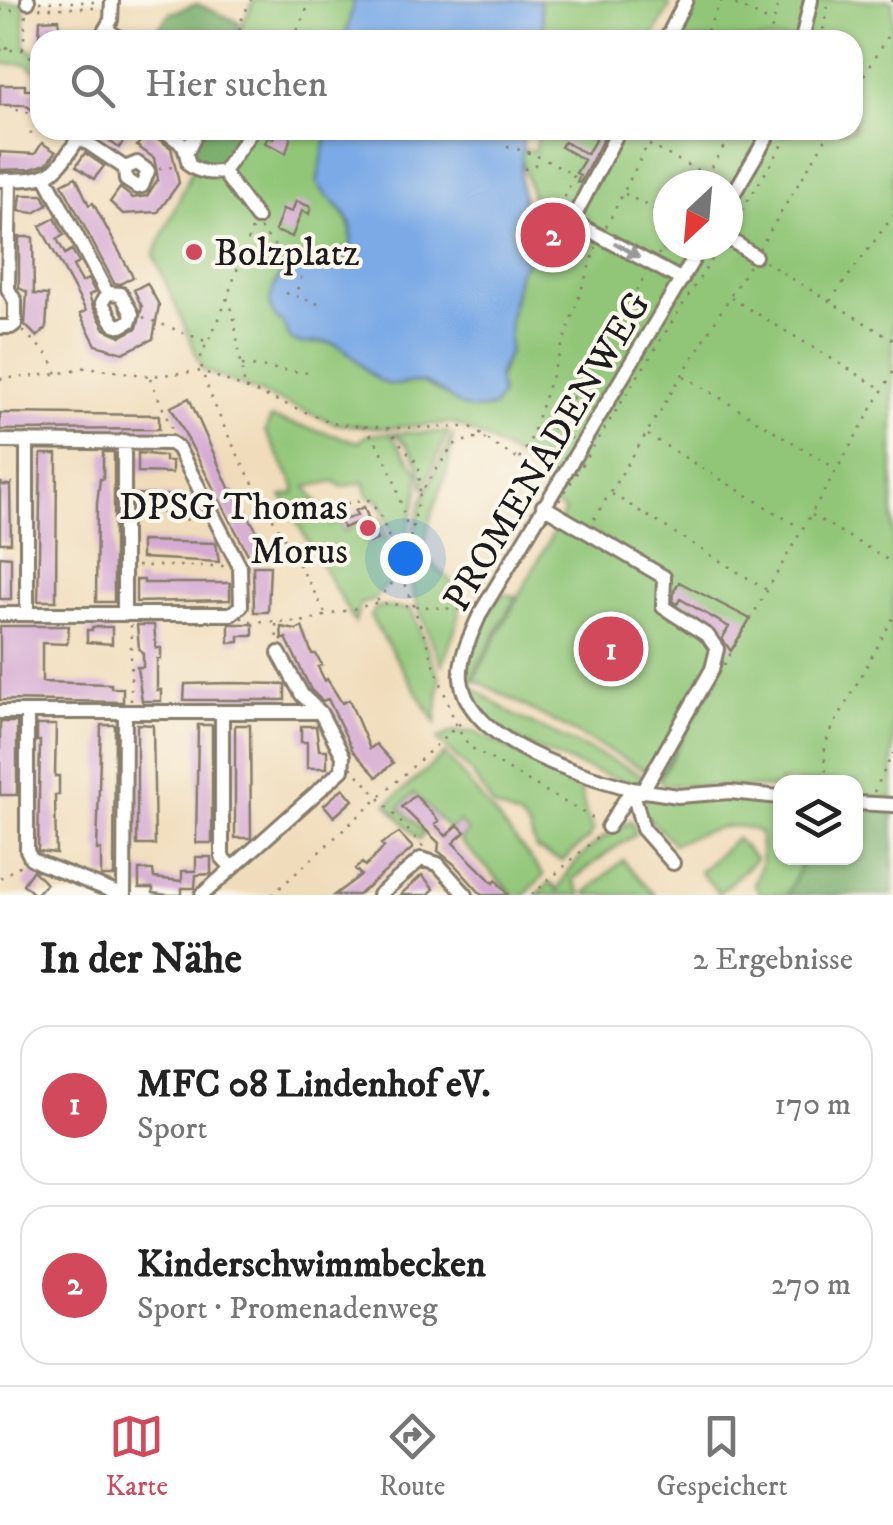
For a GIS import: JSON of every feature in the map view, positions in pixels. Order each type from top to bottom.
[{"type":"street","points":[[804,30],[811,0]]},
{"type":"street","points":[[670,30],[683,2]]},
{"type":"street","points":[[103,30],[112,3]]},
{"type":"street","points":[[0,327],[15,324],[15,301],[4,292],[5,180],[46,178],[57,170],[77,140]]},
{"type":"street","points":[[83,140],[125,168],[126,180],[137,187],[142,186],[148,171]]},
{"type":"street","points":[[177,140],[200,172],[224,172]]},
{"type":"street","points":[[188,158],[194,140]]},
{"type":"street","points":[[224,172],[245,140]]},
{"type":"street","name":"PROMENADENWEG","points":[[614,140],[572,221],[682,280]]},
{"type":"street","points":[[743,178],[765,140]]},
{"type":"street","points":[[224,172],[256,218]]},
{"type":"street","points":[[46,178],[107,293]]},
{"type":"street","points":[[743,247],[755,256]]},
{"type":"street","name":"PROMENADENWEG","points":[[473,710],[461,672],[481,612],[693,260]]},
{"type":"street","points":[[107,293],[121,294],[132,314],[130,322],[114,324],[102,303],[107,293]]},
{"type":"street","points":[[0,441],[172,443],[240,566],[241,606],[237,612],[0,614]]},
{"type":"street","points":[[27,441],[27,614]]},
{"type":"street","points":[[124,441],[127,614]]},
{"type":"street","points":[[544,506],[664,577],[664,607],[708,636],[717,648],[712,669],[637,791],[608,827]]},
{"type":"street","points":[[202,895],[342,770],[344,759],[320,712],[302,695],[279,653]]},
{"type":"street","points":[[473,710],[507,739],[534,754],[586,776],[637,791],[678,796],[730,792],[773,796]]},
{"type":"street","points":[[0,712],[320,712]]},
{"type":"street","points":[[27,712],[27,850],[31,858],[123,895],[128,712]]},
{"type":"street","points":[[222,712],[222,857],[232,868]]},
{"type":"street","points":[[637,791],[643,829],[673,863]]},
{"type":"street","points":[[863,803],[893,805]]},
{"type":"street","points":[[379,895],[422,854],[438,864],[466,895]]},
{"type":"path","points":[[240,30],[251,0]]},
{"type":"path","points":[[298,30],[311,0]]},
{"type":"path","points":[[708,30],[724,0],[774,23]]},
{"type":"path","points":[[772,30],[779,0]]},
{"type":"path","points":[[823,30],[829,0]]},
{"type":"path","points":[[0,10],[27,5],[112,3]]},
{"type":"path","points":[[22,50],[27,5]]},
{"type":"path","points":[[863,77],[893,27]]},
{"type":"path","points":[[0,38],[9,50]]},
{"type":"path","points":[[0,50],[22,50],[30,57]]},
{"type":"path","points":[[11,105],[11,110],[30,114]]},
{"type":"path","points":[[518,460],[529,444],[601,235],[650,140]]},
{"type":"path","points":[[709,170],[728,140]]},
{"type":"path","points":[[743,211],[786,140]]},
{"type":"path","points":[[594,519],[825,140]]},
{"type":"path","points":[[648,144],[697,170]]},
{"type":"path","points":[[507,146],[531,150],[544,162],[574,175],[557,215],[534,206]]},
{"type":"path","points":[[148,171],[188,158]]},
{"type":"path","points":[[524,169],[544,162]]},
{"type":"path","points":[[623,193],[653,209]]},
{"type":"path","points":[[829,302],[893,216]]},
{"type":"path","points":[[256,218],[274,245],[306,263],[295,296]]},
{"type":"path","points":[[256,218],[201,355],[202,371],[239,460],[299,560],[327,617]]},
{"type":"path","points":[[755,256],[893,340]]},
{"type":"path","points":[[554,428],[655,260]]},
{"type":"path","points":[[544,506],[562,500],[712,260]]},
{"type":"path","points":[[286,293],[319,304]]},
{"type":"path","points":[[226,297],[233,312],[245,389]]},
{"type":"path","points":[[729,297],[883,390]]},
{"type":"path","points":[[132,314],[207,342]]},
{"type":"path","points":[[15,324],[50,357],[57,374]]},
{"type":"path","points":[[240,365],[309,373]]},
{"type":"path","points":[[0,379],[87,367],[150,376],[202,371],[336,424],[471,428],[558,483]]},
{"type":"path","points":[[723,667],[893,372]]},
{"type":"path","points":[[682,375],[837,470]]},
{"type":"path","points":[[150,376],[174,436],[172,443]]},
{"type":"path","points":[[537,419],[583,444]]},
{"type":"path","points":[[363,426],[376,440],[391,472],[409,534]]},
{"type":"path","points":[[376,602],[403,570],[420,494],[419,465],[387,428]]},
{"type":"path","points":[[646,434],[801,529]]},
{"type":"path","points":[[420,494],[453,445],[474,438],[486,440]]},
{"type":"path","points":[[0,483],[27,483]]},
{"type":"path","points":[[610,494],[767,590]]},
{"type":"path","points":[[336,505],[363,499],[376,506],[413,604]]},
{"type":"path","points":[[811,514],[893,563]]},
{"type":"path","points":[[125,518],[217,520]]},
{"type":"path","points":[[124,566],[240,566]]},
{"type":"path","points":[[237,612],[245,621],[276,623],[327,617],[376,602],[481,612]]},
{"type":"path","points":[[127,614],[128,712]]},
{"type":"path","points":[[826,775],[824,753],[828,736],[893,618]]},
{"type":"path","points":[[276,623],[279,653]]},
{"type":"path","points":[[272,895],[473,710]]},
{"type":"path","points":[[874,804],[874,791],[893,753]]},
{"type":"path","points":[[344,759],[422,854]]},
{"type":"path","points":[[532,895],[608,827]]},
{"type":"path","points":[[0,878],[31,858]]},
{"type":"green space","points":[[254,0],[354,0],[347,30],[240,30]]},
{"type":"green space","points":[[539,0],[665,0],[670,6],[657,30],[542,30]]},
{"type":"green space","points":[[689,0],[893,0],[893,799],[863,796],[863,775],[773,775],[773,788],[667,785],[659,781],[704,699],[658,777],[474,679],[565,511],[549,501],[560,483],[453,423],[387,428],[336,424],[203,370],[154,255],[192,170],[237,140],[326,140],[323,192],[349,223],[349,251],[345,262],[337,267],[322,268],[297,261],[288,268],[273,290],[278,316],[295,340],[336,345],[385,383],[422,383],[470,409],[498,381],[509,352],[510,318],[519,270],[526,263],[523,241],[535,207],[521,149],[535,151],[537,140],[863,140],[863,30],[674,30]]},
{"type":"green space","points":[[0,3],[24,3],[25,46],[30,50],[30,67],[0,64]]},
{"type":"green space","points":[[197,4],[239,22],[238,30],[157,30],[170,13]]},
{"type":"green space","points":[[173,140],[245,140],[221,172],[202,170]]},
{"type":"green space","points":[[271,418],[359,442],[367,435],[390,433],[418,472],[418,490],[402,556],[379,501],[368,496],[364,482],[342,487],[334,481],[307,487],[331,525],[339,522],[344,531],[360,525],[366,543],[382,538],[376,520],[380,519],[399,571],[372,601],[360,604],[355,623],[282,496],[295,493],[295,486],[265,431]]},
{"type":"green space","points":[[448,432],[423,489],[415,458],[394,433]]},
{"type":"green space","points":[[453,434],[448,466],[426,540],[429,559],[462,595],[457,624],[442,666],[413,594],[408,563],[421,503]]},
{"type":"green space","points":[[502,594],[516,596],[473,675],[472,687],[515,716],[643,775],[637,785],[542,752],[495,725],[478,710],[468,694],[466,668],[479,628]]},
{"type":"green space","points":[[377,607],[411,609],[440,679],[436,723],[370,616]]},
{"type":"green space","points":[[455,731],[475,732],[579,783],[593,830],[590,837],[562,861],[536,849],[530,830],[520,818],[494,807],[471,772],[437,739]]},
{"type":"green space","points":[[445,754],[544,875],[525,895],[509,895],[511,892],[459,840],[468,832],[459,822],[449,830],[414,793],[400,807],[424,833],[420,840],[387,804]]},
{"type":"green space","points":[[637,796],[773,800],[773,865],[801,865],[788,894],[762,895],[754,885],[762,862],[760,833],[750,828],[728,827],[705,831],[674,844],[649,818],[647,829]]},
{"type":"green space","points":[[863,809],[893,810],[893,895],[787,895],[801,865],[863,865]]},
{"type":"green space","points":[[632,821],[635,835],[573,880],[582,895],[537,895],[550,882],[558,891],[570,869],[588,850]]},
{"type":"green space","points":[[736,838],[756,859],[719,893],[700,872]]},
{"type":"green space","points":[[623,860],[655,895],[586,893]]},
{"type":"water","points":[[354,0],[539,0],[543,24],[542,30],[347,30]]},
{"type":"water","points":[[326,140],[523,140],[520,182],[528,221],[523,242],[526,263],[519,271],[510,318],[509,352],[498,376],[501,395],[494,407],[462,407],[424,383],[386,383],[337,345],[301,343],[288,336],[271,309],[271,296],[286,265],[303,263],[330,268],[345,261],[349,252],[349,220],[317,183]]},
{"type":"building","points":[[59,19],[59,30],[40,30],[40,20]]},
{"type":"building","points":[[0,85],[25,85],[25,90],[30,90],[30,108],[0,105]]},
{"type":"building","points":[[108,140],[124,140],[119,148]]},
{"type":"building","points":[[141,140],[160,140],[171,148],[179,183],[158,212],[123,214],[110,202],[120,188],[133,198],[147,196],[158,179],[154,158],[137,146]]},
{"type":"building","points":[[266,140],[290,140],[286,153],[265,143]]},
{"type":"building","points":[[595,140],[603,140],[580,183],[576,173],[584,160],[561,147],[564,142],[587,154]]},
{"type":"building","points":[[42,143],[56,152],[46,164],[31,169],[0,170],[0,152],[35,154]]},
{"type":"building","points":[[85,153],[104,166],[94,179],[76,166]]},
{"type":"building","points":[[76,177],[133,277],[120,284],[114,283],[62,184]]},
{"type":"building","points":[[21,195],[43,195],[48,205],[34,213],[19,211]]},
{"type":"building","points":[[296,201],[311,207],[309,214],[302,211],[292,237],[275,231],[283,209],[292,212]]},
{"type":"building","points":[[55,218],[64,235],[57,239],[65,254],[72,250],[79,263],[73,266],[82,282],[88,279],[95,292],[89,295],[105,329],[121,336],[137,328],[142,307],[134,290],[147,283],[159,305],[153,339],[123,353],[96,345],[80,314],[86,311],[40,226]]},
{"type":"building","points":[[19,237],[33,237],[34,294],[48,295],[46,329],[37,337],[25,325],[27,292],[19,288]]},
{"type":"building","points":[[189,398],[230,490],[233,489],[267,549],[250,558],[171,407]]},
{"type":"building","points":[[0,413],[159,415],[159,429],[0,430]]},
{"type":"building","points":[[103,452],[114,452],[114,602],[96,602],[97,504],[103,479]]},
{"type":"building","points":[[138,453],[165,456],[165,461],[172,461],[172,473],[138,472]]},
{"type":"building","points":[[41,454],[57,454],[56,601],[38,601]]},
{"type":"building","points":[[0,485],[10,485],[11,543],[0,543]]},
{"type":"building","points":[[136,494],[192,497],[193,513],[136,512]]},
{"type":"building","points":[[364,507],[377,540],[369,543],[361,521],[343,528],[341,521],[357,515],[355,511]]},
{"type":"building","points":[[141,541],[216,543],[219,562],[141,558]]},
{"type":"building","points":[[0,556],[11,557],[11,599],[0,599]]},
{"type":"building","points":[[253,566],[270,566],[268,612],[254,612]]},
{"type":"building","points":[[136,580],[230,583],[230,600],[136,602]]},
{"type":"building","points":[[679,582],[750,619],[731,651],[722,639],[729,627],[680,599],[677,604],[673,602]]},
{"type":"building","points":[[229,624],[253,624],[253,636],[239,636],[239,642],[229,643]]},
{"type":"building","points":[[137,625],[154,625],[156,648],[161,648],[157,690],[161,690],[161,701],[142,701],[137,667],[143,667],[143,654]]},
{"type":"building","points":[[0,626],[69,626],[67,644],[42,643],[42,682],[111,684],[111,688],[123,688],[123,702],[0,700]]},
{"type":"building","points":[[112,627],[112,644],[87,642],[87,630]]},
{"type":"building","points":[[281,627],[302,627],[312,654],[322,665],[318,667],[325,681],[342,703],[349,700],[370,749],[376,744],[393,763],[377,777],[353,751],[328,699],[322,701],[311,690],[286,638],[282,640]]},
{"type":"building","points":[[185,684],[285,684],[285,700],[184,700]]},
{"type":"building","points":[[0,722],[17,722],[17,795],[0,795]]},
{"type":"building","points":[[137,724],[153,725],[155,845],[137,845]]},
{"type":"building","points":[[37,725],[56,725],[56,853],[38,851]]},
{"type":"building","points":[[101,725],[115,725],[114,876],[101,876],[101,850],[97,850]]},
{"type":"building","points":[[198,725],[212,725],[212,843],[196,843]]},
{"type":"building","points":[[235,725],[250,725],[251,838],[235,838]]},
{"type":"building","points":[[301,726],[316,726],[319,750],[327,750],[327,768],[307,768],[307,742],[301,742]]},
{"type":"building","points":[[343,788],[353,800],[334,817],[324,805]]},
{"type":"building","points":[[415,795],[439,821],[435,824],[446,836],[458,825],[465,832],[453,843],[508,895],[482,895],[438,851],[439,843],[402,807]]},
{"type":"building","points":[[399,833],[413,848],[358,895],[334,895],[361,875],[355,869],[362,863],[365,866],[379,853],[384,847],[381,844]]},
{"type":"building","points":[[196,857],[211,857],[211,874],[196,875],[195,888],[182,888],[182,895],[167,895],[153,893],[153,888],[139,888],[139,870],[153,870],[154,878],[182,881],[182,871],[196,871]]},
{"type":"building","points":[[33,870],[46,884],[35,895],[23,884]]},
{"type":"building","points":[[422,875],[434,889],[428,895],[400,895]]},
{"type":"place","name":"Kinderschwimmbecken","points":[[553,235]]},
{"type":"place","name":"Bolzplatz","points":[[194,252]]},
{"type":"place","name":"DPSG Thomas Morus","points":[[368,528]]},
{"type":"place","name":"MFC 08 Lindenhof eV.","points":[[611,649]]}]
